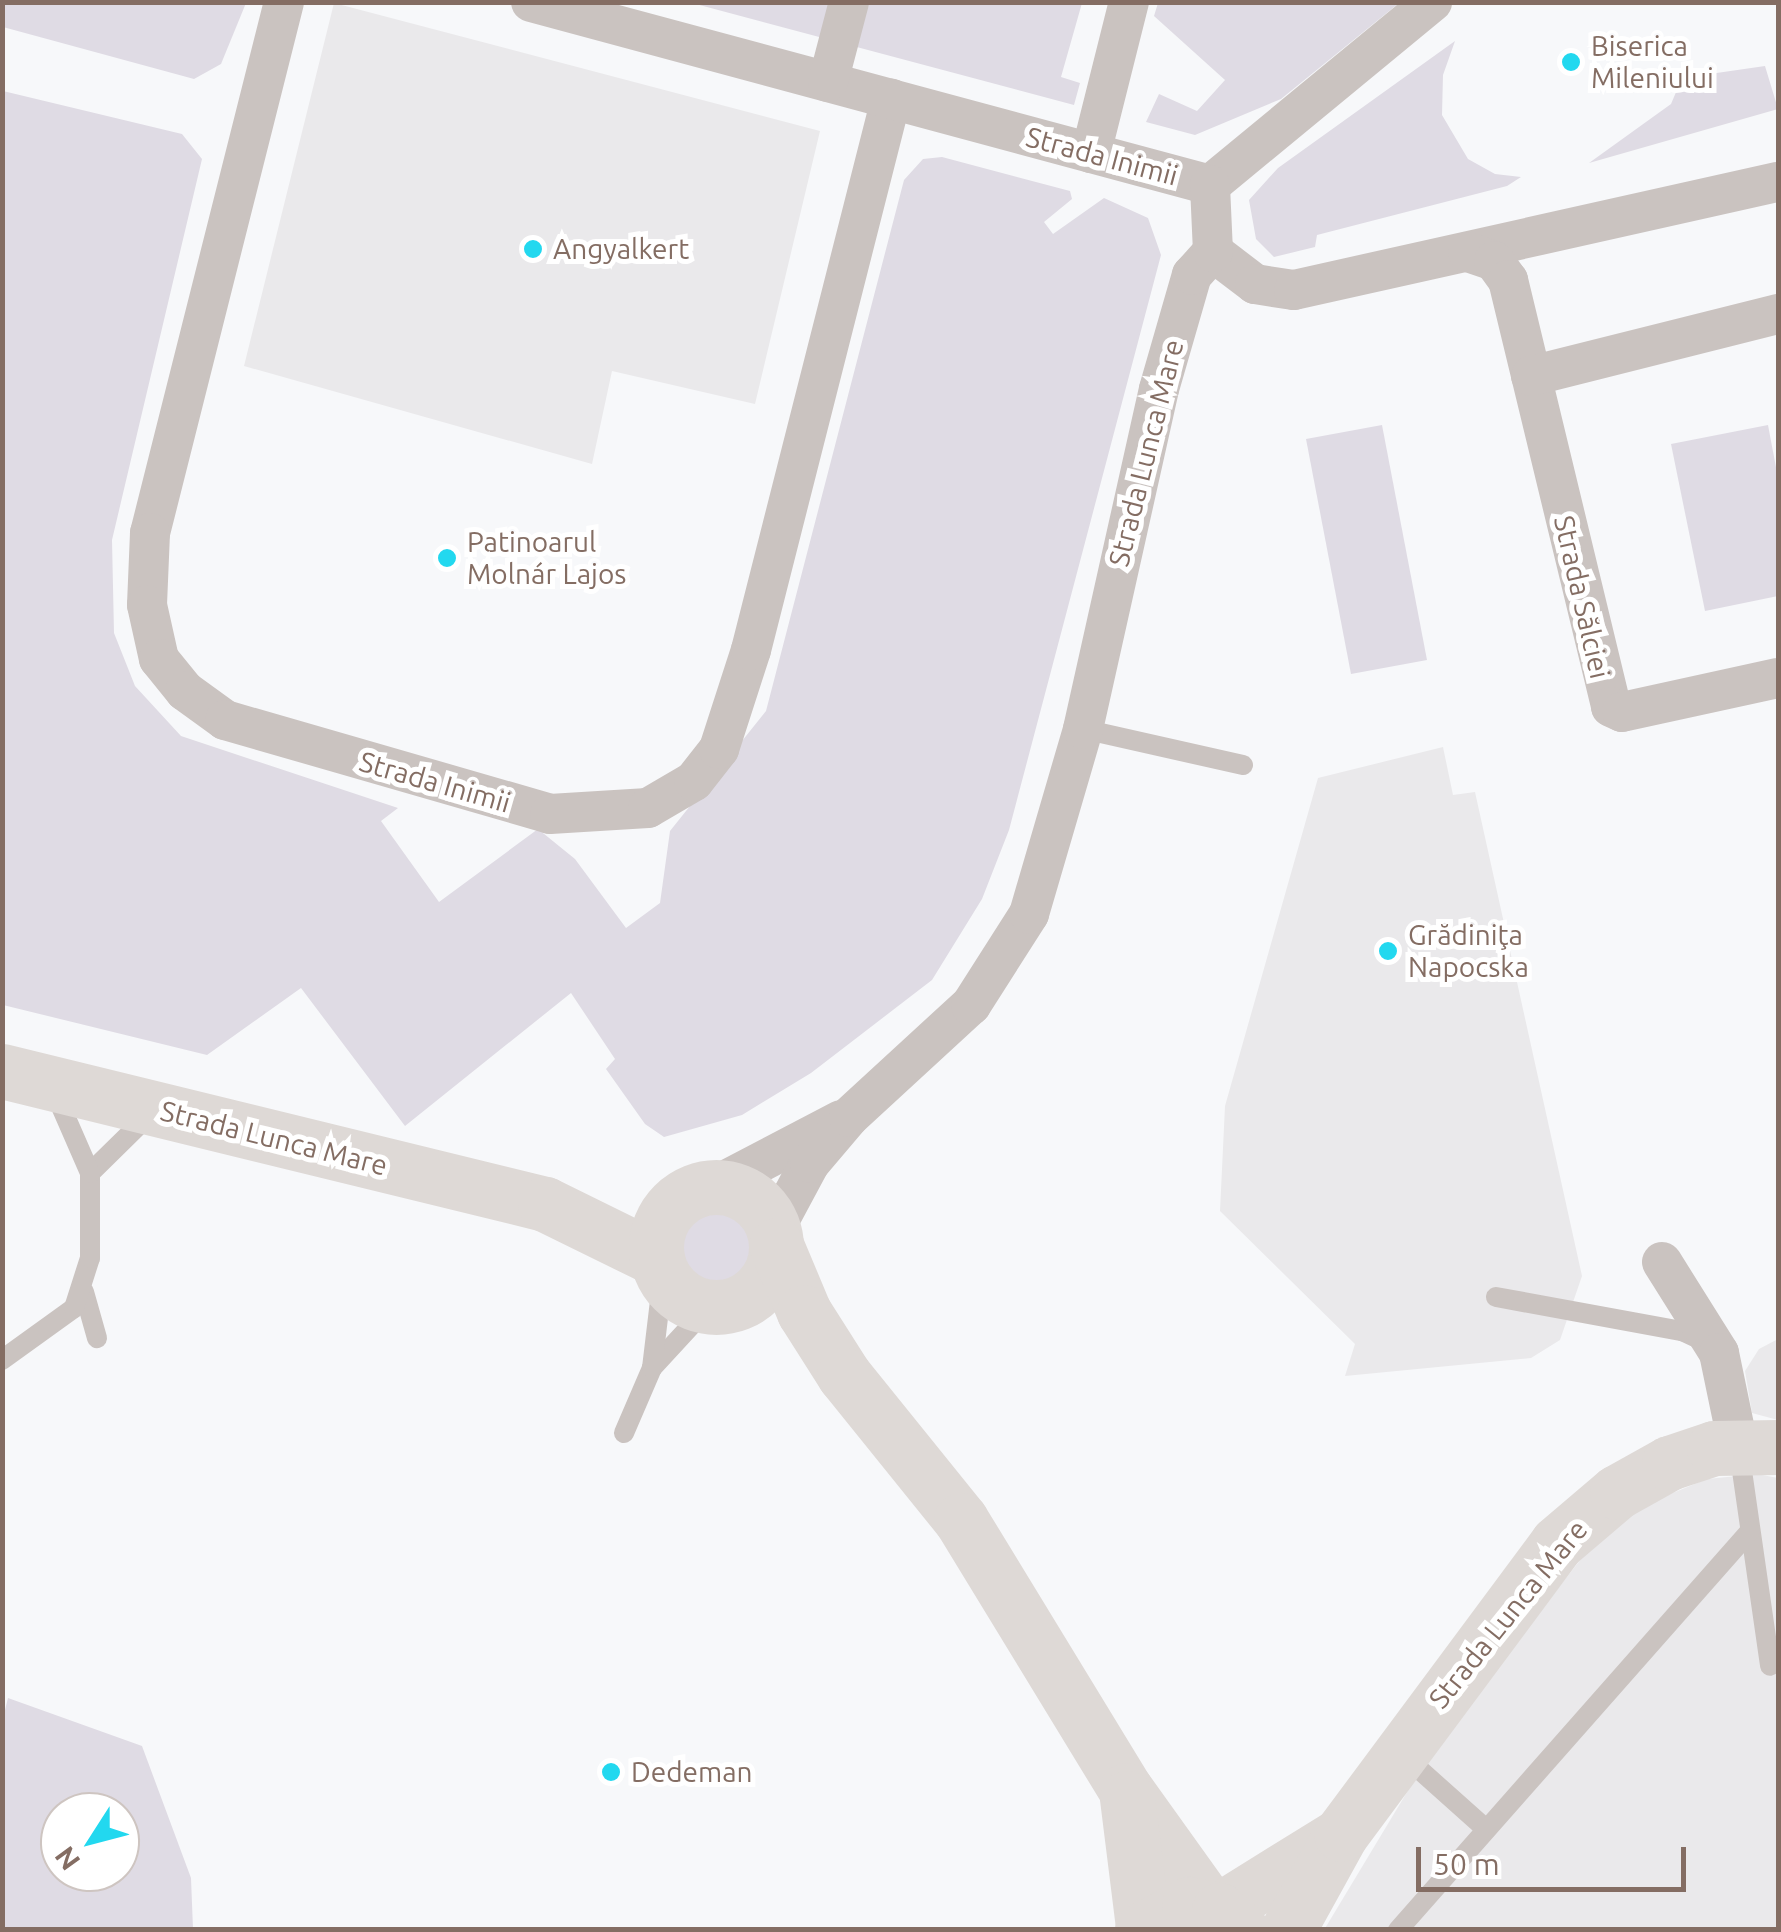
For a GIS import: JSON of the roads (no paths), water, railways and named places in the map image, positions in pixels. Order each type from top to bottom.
[{"type":"main road","name":"Strada Lunca Mare","points":[[23,1076],[545,1204],[660,1268]]},
{"type":"main road","name":"Strada Lunca Mare","points":[[545,1204],[701,1190]]},
{"type":"main road","points":[[844,1375],[786,1333],[680,1296],[660,1268],[660,1224],[701,1190],[751,1199],[775,1238],[804,1312],[844,1375],[960,1520],[1126,1790],[1223,1915]]},
{"type":"main road","points":[[715,1307],[760,1287],[775,1238]]},
{"type":"main road","name":"Strada Lunca Mare","points":[[1288,1930],[1341,1834],[1398,1751],[1557,1544],[1592,1511],[1669,1463],[1758,1446]]},
{"type":"main road","points":[[1126,1790],[1143,1928],[1170,1909],[1223,1915]]},
{"type":"main road","name":"Strada Lunca Mare","points":[[1223,1915],[1341,1834]]},
{"type":"street","name":"Strada Inimii","points":[[284,2],[150,533],[147,604],[159,660],[184,690],[225,720],[550,814],[606,814],[666,801],[708,766],[728,732],[891,99]]},
{"type":"street","name":"Strada Inimii","points":[[531,2],[1210,185],[1432,2]]},
{"type":"street","points":[[828,82],[849,2]]},
{"type":"street","points":[[1091,153],[1129,2]]},
{"type":"street","points":[[1210,185],[1213,252],[1255,284],[1294,290],[1778,182]]},
{"type":"street","name":"Strada Lunca Mare","points":[[775,1238],[810,1163],[849,1117],[972,1005],[1018,940],[1083,728],[1160,389],[1192,275],[1213,252]]},
{"type":"street","name":"Strada Sălciei","points":[[1468,252],[1504,270],[1610,707],[1622,712],[1778,678]]},
{"type":"street","points":[[1531,376],[1778,314]]},
{"type":"street","name":"Strada Lunca Mare","points":[[701,1190],[849,1117]]},
{"type":"street","points":[[1662,1262],[1719,1353],[1758,1446]]},
{"type":"lane","points":[[1083,728],[1243,766]]},
{"type":"lane","points":[[23,1076],[72,1120],[90,1173],[90,1258],[84,1292],[97,1338]]},
{"type":"lane","points":[[90,1173],[156,1109]]},
{"type":"lane","points":[[624,1433],[652,1368],[660,1268]]},
{"type":"lane","points":[[2,1360],[58,1324],[84,1292]]},
{"type":"lane","points":[[1496,1297],[1682,1331],[1719,1353]]},
{"type":"lane","points":[[652,1368],[715,1307]]},
{"type":"lane","points":[[1758,1446],[1750,1531],[1770,1666]]},
{"type":"lane","points":[[1398,1930],[1750,1531]]},
{"type":"lane","points":[[1398,1751],[1486,1829]]},
{"type":"place","name":"Biserica Mileniului","points":[[1571,62]]},
{"type":"place","name":"Angyalkert","points":[[533,249]]},
{"type":"place","name":"Patinoarul Molnár Lajos","points":[[447,558]]},
{"type":"place","name":"Grădiniţa Napocska","points":[[1388,951]]},
{"type":"place","name":"Dedeman","points":[[611,1772]]}]
